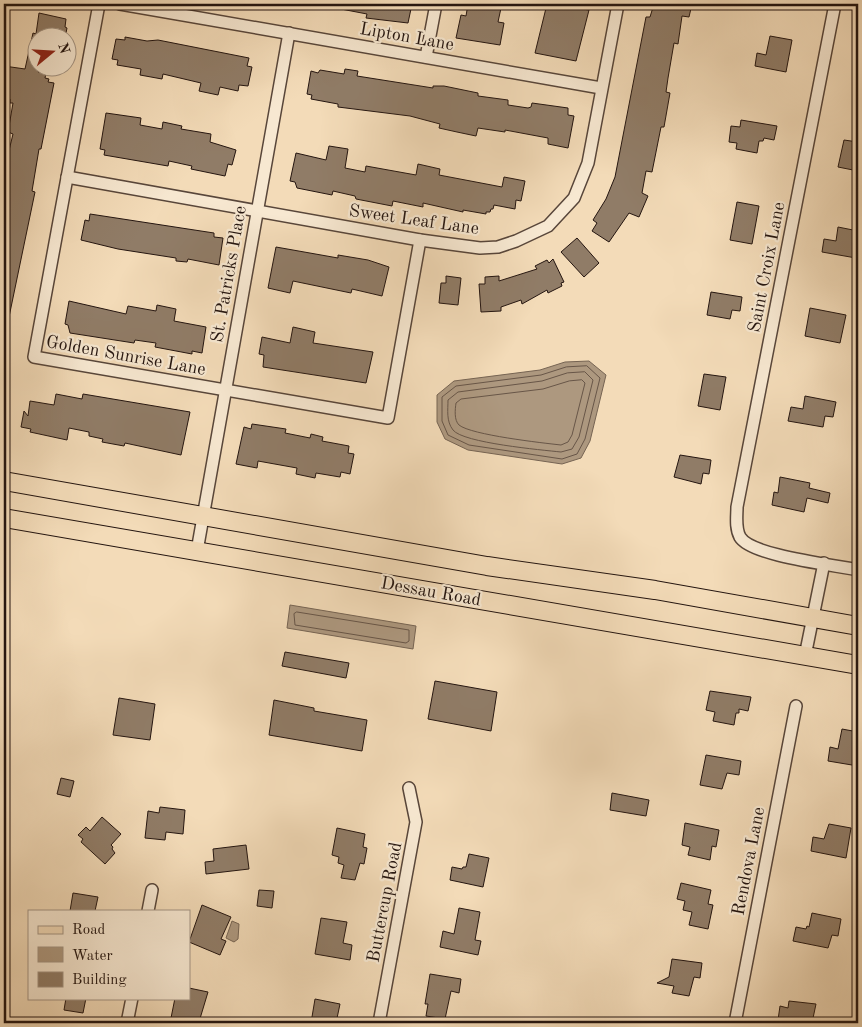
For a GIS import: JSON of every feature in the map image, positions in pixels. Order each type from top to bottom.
[{"type":"main road","name":"Dessau Road","points":[[4,481],[201,518],[487,566],[655,590],[858,626]]},
{"type":"main road","name":"Dessau Road","points":[[4,518],[858,665]]},
{"type":"street","name":"Golden Sunrise Lane","points":[[99,4],[34,357],[388,418],[420,240]]},
{"type":"street","name":"Lipton Lane","points":[[120,4],[601,88]]},
{"type":"street","points":[[426,57],[436,4]]},
{"type":"street","name":"Sweet Leaf Lane","points":[[67,177],[420,240],[480,248],[498,246],[532,235],[548,226],[574,198],[588,163],[618,4]]},
{"type":"street","name":"Saint Croix Lane","points":[[824,564],[758,550],[740,538],[736,526],[737,506],[834,4]]},
{"type":"street","name":"St. Patricks Place","points":[[197,551],[201,518],[289,33]]},
{"type":"street","points":[[805,656],[824,564],[858,570]]},
{"type":"street","name":"Rendova Lane","points":[[735,1023],[796,706]]},
{"type":"street","name":"Buttercup Road","points":[[379,1023],[416,822],[409,788]]},
{"type":"street","points":[[148,910],[152,890]]},
{"type":"street","points":[[127,1023],[132,1000]]},
{"type":"water","points":[[589,361],[606,375],[590,441],[581,458],[562,464],[468,450],[445,439],[437,422],[437,395],[454,381],[540,370],[565,362]]},
{"type":"water","points":[[290,605],[416,626],[413,649],[287,628]]},
{"type":"water","points":[[232,921],[239,924],[238,939],[234,942],[226,938]]},
{"type":"building","points":[[341,4],[412,4],[408,23],[366,18],[367,14],[341,9]]},
{"type":"building","points":[[468,4],[495,4],[495,6],[501,8],[498,22],[504,23],[500,45],[456,38],[461,15],[466,16]]},
{"type":"building","points":[[547,4],[589,10],[576,61],[535,53]]},
{"type":"building","points":[[654,4],[692,4],[689,17],[682,16],[678,44],[674,43],[666,92],[670,93],[664,127],[661,127],[652,172],[646,171],[642,193],[648,196],[639,217],[629,213],[609,242],[592,231],[597,223],[593,220],[606,199],[615,177],[646,17],[650,17]]},
{"type":"building","points":[[39,13],[66,19],[65,27],[67,28],[37,28]]},
{"type":"building","points":[[770,36],[792,40],[786,72],[755,66],[757,53],[766,55]]},
{"type":"building","points":[[125,37],[147,41],[158,40],[249,58],[247,66],[252,67],[248,86],[239,85],[238,91],[220,87],[218,95],[199,91],[201,83],[163,74],[162,79],[140,75],[141,69],[117,65],[118,60],[112,59],[116,39],[125,40]]},
{"type":"building","points":[[28,56],[28,78],[45,78],[49,79],[48,82],[54,83],[41,149],[39,149],[32,191],[35,192],[9,317],[4,317],[4,171],[13,134],[8,132],[13,103],[10,103],[10,99],[4,99],[4,66],[25,69]]},
{"type":"building","points":[[345,69],[358,71],[357,76],[433,88],[433,86],[444,86],[478,93],[478,96],[508,100],[508,105],[528,108],[531,107],[532,103],[568,108],[568,115],[574,116],[568,148],[548,144],[548,138],[505,130],[505,132],[478,128],[476,136],[439,128],[440,124],[410,116],[338,107],[338,104],[311,99],[312,95],[307,94],[311,71],[318,73],[320,70],[344,74]]},
{"type":"building","points":[[106,113],[141,118],[140,125],[162,129],[163,122],[182,126],[181,129],[211,134],[210,142],[236,150],[232,165],[228,164],[225,176],[191,169],[192,166],[169,161],[168,166],[104,155],[105,150],[100,149]]},
{"type":"building","points":[[741,120],[777,126],[774,140],[764,138],[763,141],[759,141],[757,153],[736,149],[737,143],[729,142],[731,126],[740,127]]},
{"type":"building","points":[[844,140],[858,142],[858,171],[838,167]]},
{"type":"building","points":[[329,146],[348,149],[345,168],[365,172],[366,166],[416,175],[418,164],[440,169],[439,175],[502,187],[504,177],[525,181],[521,201],[516,200],[515,209],[494,205],[493,209],[490,212],[486,212],[486,214],[463,210],[463,212],[423,203],[423,207],[393,201],[392,206],[356,199],[355,196],[333,191],[332,195],[297,188],[295,182],[290,181],[296,153],[326,160]]},
{"type":"building","points":[[737,202],[759,206],[752,244],[730,240]]},
{"type":"building","points":[[90,214],[214,233],[214,237],[223,238],[219,265],[188,259],[187,262],[176,261],[176,258],[118,249],[81,240],[85,220],[89,221]]},
{"type":"building","points":[[838,227],[858,231],[856,258],[822,252],[824,239],[836,241]]},
{"type":"building","points":[[577,238],[599,263],[584,277],[561,252]]},
{"type":"building","points":[[276,247],[338,258],[338,255],[368,260],[389,267],[382,296],[352,289],[351,293],[293,281],[290,293],[268,288]]},
{"type":"building","points":[[553,259],[564,282],[561,283],[562,286],[548,293],[547,290],[522,304],[521,300],[501,307],[501,311],[481,312],[479,284],[485,284],[485,277],[499,276],[499,281],[537,269],[535,266],[547,260],[549,263]]},
{"type":"building","points":[[446,276],[461,278],[458,305],[439,303],[441,283],[446,283]]},
{"type":"building","points":[[711,292],[742,297],[740,311],[732,310],[730,319],[707,315]]},
{"type":"building","points":[[69,301],[126,314],[128,306],[156,311],[157,305],[176,309],[174,321],[206,327],[202,353],[192,351],[192,354],[155,347],[156,343],[135,340],[134,343],[70,333],[68,325],[65,324]]},
{"type":"building","points":[[810,308],[846,315],[840,343],[805,336]]},
{"type":"building","points":[[293,327],[315,332],[313,343],[373,352],[366,383],[263,367],[264,355],[259,354],[262,337],[290,343]]},
{"type":"building","points":[[704,374],[726,377],[720,410],[698,406]]},
{"type":"building","points":[[56,394],[82,399],[83,394],[190,412],[181,455],[125,443],[124,446],[102,442],[103,439],[89,436],[89,432],[69,428],[67,440],[30,432],[31,429],[21,427],[24,411],[28,416],[30,401],[54,405]]},
{"type":"building","points":[[805,396],[836,402],[833,417],[825,416],[823,427],[788,421],[791,407],[803,409]]},
{"type":"building","points":[[252,424],[286,429],[285,433],[310,438],[311,434],[323,437],[322,441],[349,446],[348,453],[354,454],[350,474],[341,472],[340,477],[316,473],[315,478],[296,474],[297,468],[258,461],[257,468],[236,464],[244,427],[251,429]]},
{"type":"building","points":[[680,455],[711,460],[709,474],[703,473],[701,484],[674,477]]},
{"type":"building","points":[[780,477],[810,483],[809,488],[830,493],[828,503],[807,498],[804,512],[772,505],[774,492],[778,493]]},
{"type":"building","points":[[285,652],[349,663],[346,678],[282,666]]},
{"type":"building","points":[[435,681],[497,692],[491,731],[428,719]]},
{"type":"building","points":[[710,691],[751,697],[748,711],[739,709],[739,713],[736,713],[734,725],[713,721],[715,712],[706,710]]},
{"type":"building","points":[[119,698],[155,704],[150,740],[113,735]]},
{"type":"building","points":[[274,700],[314,708],[314,711],[367,720],[362,751],[269,735]]},
{"type":"building","points":[[842,729],[858,732],[858,766],[828,761],[830,747],[838,749]]},
{"type":"building","points":[[706,755],[741,761],[739,775],[727,773],[722,789],[700,785]]},
{"type":"building","points":[[61,778],[74,781],[70,797],[57,794]]},
{"type":"building","points":[[612,793],[649,800],[646,816],[610,810]]},
{"type":"building","points":[[160,807],[185,810],[183,834],[166,832],[165,840],[145,838],[148,811],[159,813]]},
{"type":"building","points":[[102,817],[121,834],[111,845],[115,853],[105,864],[81,842],[83,839],[78,835],[86,827],[90,831]]},
{"type":"building","points":[[685,823],[719,830],[716,847],[712,846],[710,860],[688,855],[690,847],[682,845]]},
{"type":"building","points":[[829,824],[851,828],[846,858],[811,851],[813,837],[824,839]]},
{"type":"building","points":[[337,828],[365,834],[363,847],[367,848],[364,864],[360,863],[355,880],[341,878],[344,865],[338,863],[339,857],[332,855]]},
{"type":"building","points":[[246,845],[249,869],[206,874],[205,862],[214,861],[213,849]]},
{"type":"building","points":[[469,854],[489,858],[483,887],[450,880],[452,867],[462,869],[466,867]]},
{"type":"building","points":[[681,883],[711,890],[708,904],[713,905],[708,929],[689,925],[692,912],[683,910],[685,901],[677,899]]},
{"type":"building","points":[[259,890],[274,891],[272,908],[257,906]]},
{"type":"building","points":[[73,893],[98,897],[95,910],[70,910]]},
{"type":"building","points":[[202,905],[231,917],[221,939],[226,941],[220,955],[190,942]]},
{"type":"building","points":[[459,908],[480,912],[475,940],[481,941],[478,955],[440,947],[443,931],[454,934]]},
{"type":"building","points":[[812,913],[841,919],[838,936],[832,935],[828,948],[793,941],[796,927],[806,929],[807,926],[809,927]]},
{"type":"building","points":[[321,918],[347,922],[343,943],[352,945],[350,960],[315,954]]},
{"type":"building","points":[[672,959],[702,963],[700,978],[694,977],[689,996],[672,993],[674,986],[657,983],[669,977]]},
{"type":"building","points":[[430,974],[461,979],[459,993],[451,991],[445,1019],[426,1016],[428,1004],[425,1004]]},
{"type":"building","points":[[190,988],[208,992],[199,1022],[170,1023],[175,1000],[190,1000]]},
{"type":"building","points":[[315,999],[340,1004],[336,1023],[311,1023]]},
{"type":"building","points":[[66,1000],[86,1000],[83,1013],[64,1010]]},
{"type":"building","points":[[789,1001],[816,1004],[812,1023],[778,1020],[780,1006],[788,1008]]}]
